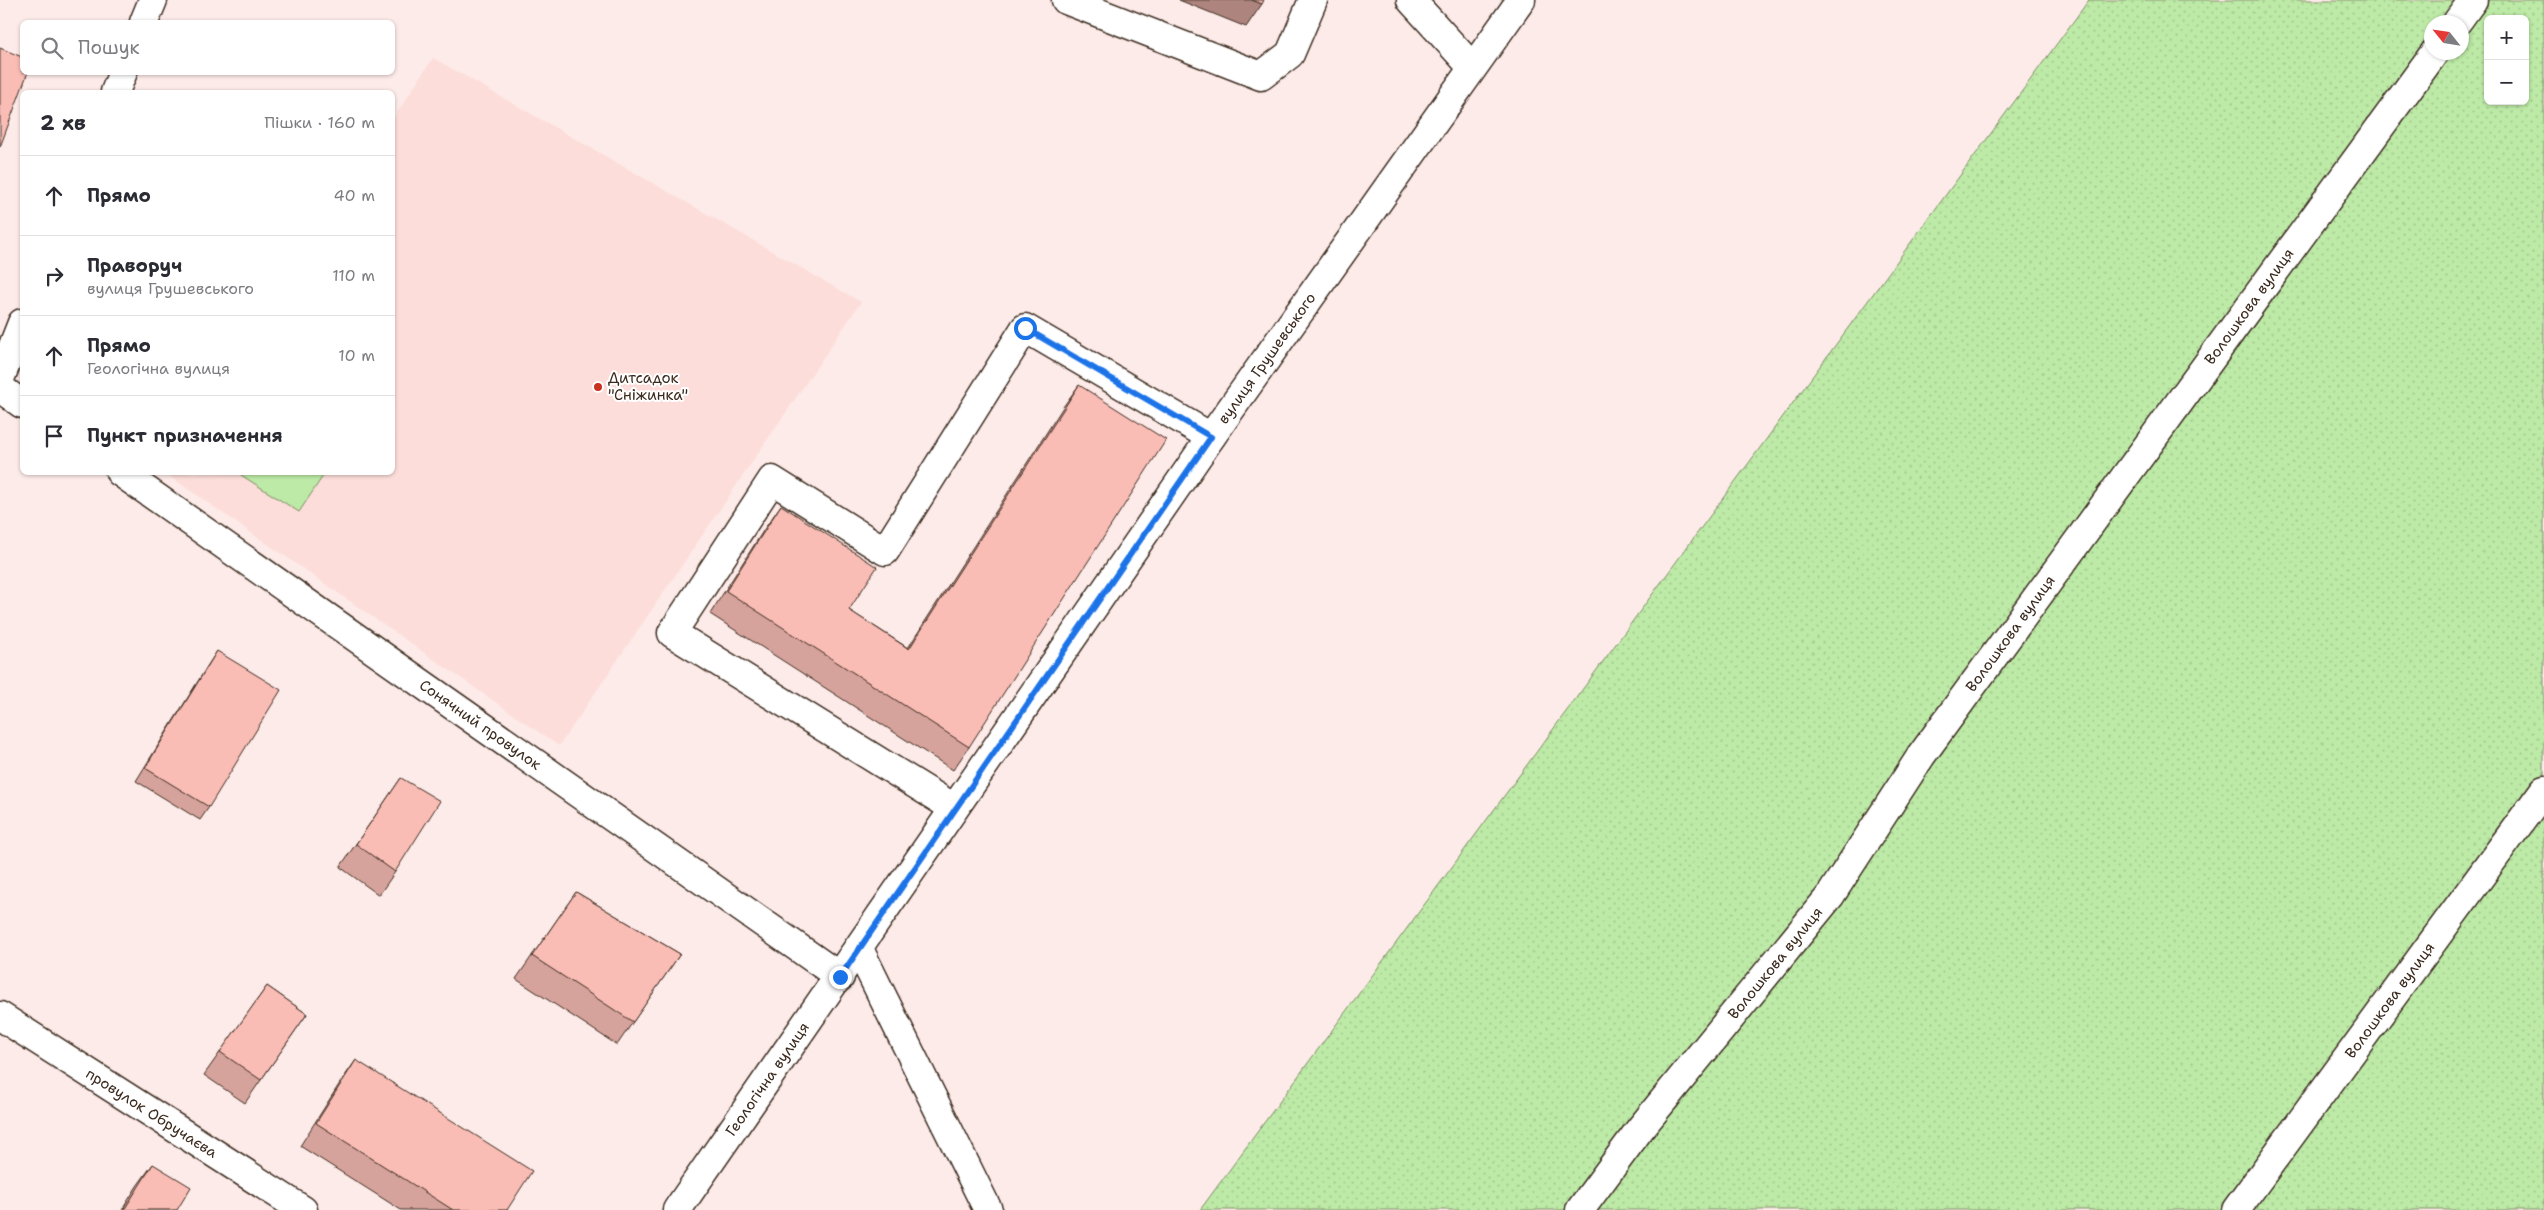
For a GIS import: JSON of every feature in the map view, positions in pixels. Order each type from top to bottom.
[{"type":"street","points":[[145,20],[153,0]]},
{"type":"street","points":[[1066,0],[1261,76],[1290,54],[1314,0]]},
{"type":"street","points":[[1411,0],[1472,67]]},
{"type":"street","name":"вулиця Грушевського","points":[[859,949],[954,808],[1211,437],[1521,0]]},
{"type":"street","points":[[2462,15],[2473,0]]},
{"type":"street","name":"Волошкова вулиця","points":[[1580,1210],[1640,1129],[1830,896],[1921,756],[2429,60]]},
{"type":"street","points":[[116,90],[123,75]]},
{"type":"street","points":[[0,379],[20,328]]},
{"type":"street","points":[[954,808],[672,633],[772,480],[885,551],[1025,328],[1211,437]]},
{"type":"street","points":[[0,388],[20,403]]},
{"type":"street","name":"Сонячний провулок","points":[[124,475],[840,977]]},
{"type":"street","name":"Волошкова вулиця","points":[[2236,1210],[2544,790]]},
{"type":"street","points":[[859,949],[988,1210]]},
{"type":"street","name":"Геологічна вулиця","points":[[677,1210],[859,949]]},
{"type":"street","name":"провулок Обручаєва","points":[[0,1016],[303,1210]]},
{"type":"shaded area","name":"Дитсадок \"Сніжинка\"","points":[[433,58],[861,302],[559,746],[168,475],[395,475],[395,116]]},
{"type":"green space","points":[[2089,0],[2544,0],[2544,1210],[1200,1210]]},
{"type":"green space","points":[[241,475],[324,475],[299,512]]},
{"type":"building","points":[[1252,0],[1264,0],[1262,4]]},
{"type":"building","points":[[0,48],[20,56],[20,75],[27,75],[0,147]]},
{"type":"building","points":[[1079,385],[1166,440],[969,747],[726,591],[781,505],[877,567],[849,610],[909,649]]},
{"type":"building","points":[[217,651],[281,690],[209,807],[145,768]]},
{"type":"building","points":[[401,778],[440,801],[395,872],[356,844]]},
{"type":"building","points":[[576,892],[680,954],[633,1022],[532,956]]},
{"type":"building","points":[[267,986],[307,1014],[261,1080],[220,1052]]},
{"type":"building","points":[[356,1060],[532,1171],[507,1210],[453,1210],[316,1123]]},
{"type":"building","points":[[153,1164],[191,1187],[177,1210],[124,1210]]},
{"type":"place","name":"Дитсадок \"Сніжинка\"","points":[[598,387]]},
{"type":"route","points":[[840,977],[954,808],[1211,437],[1025,328]]}]
